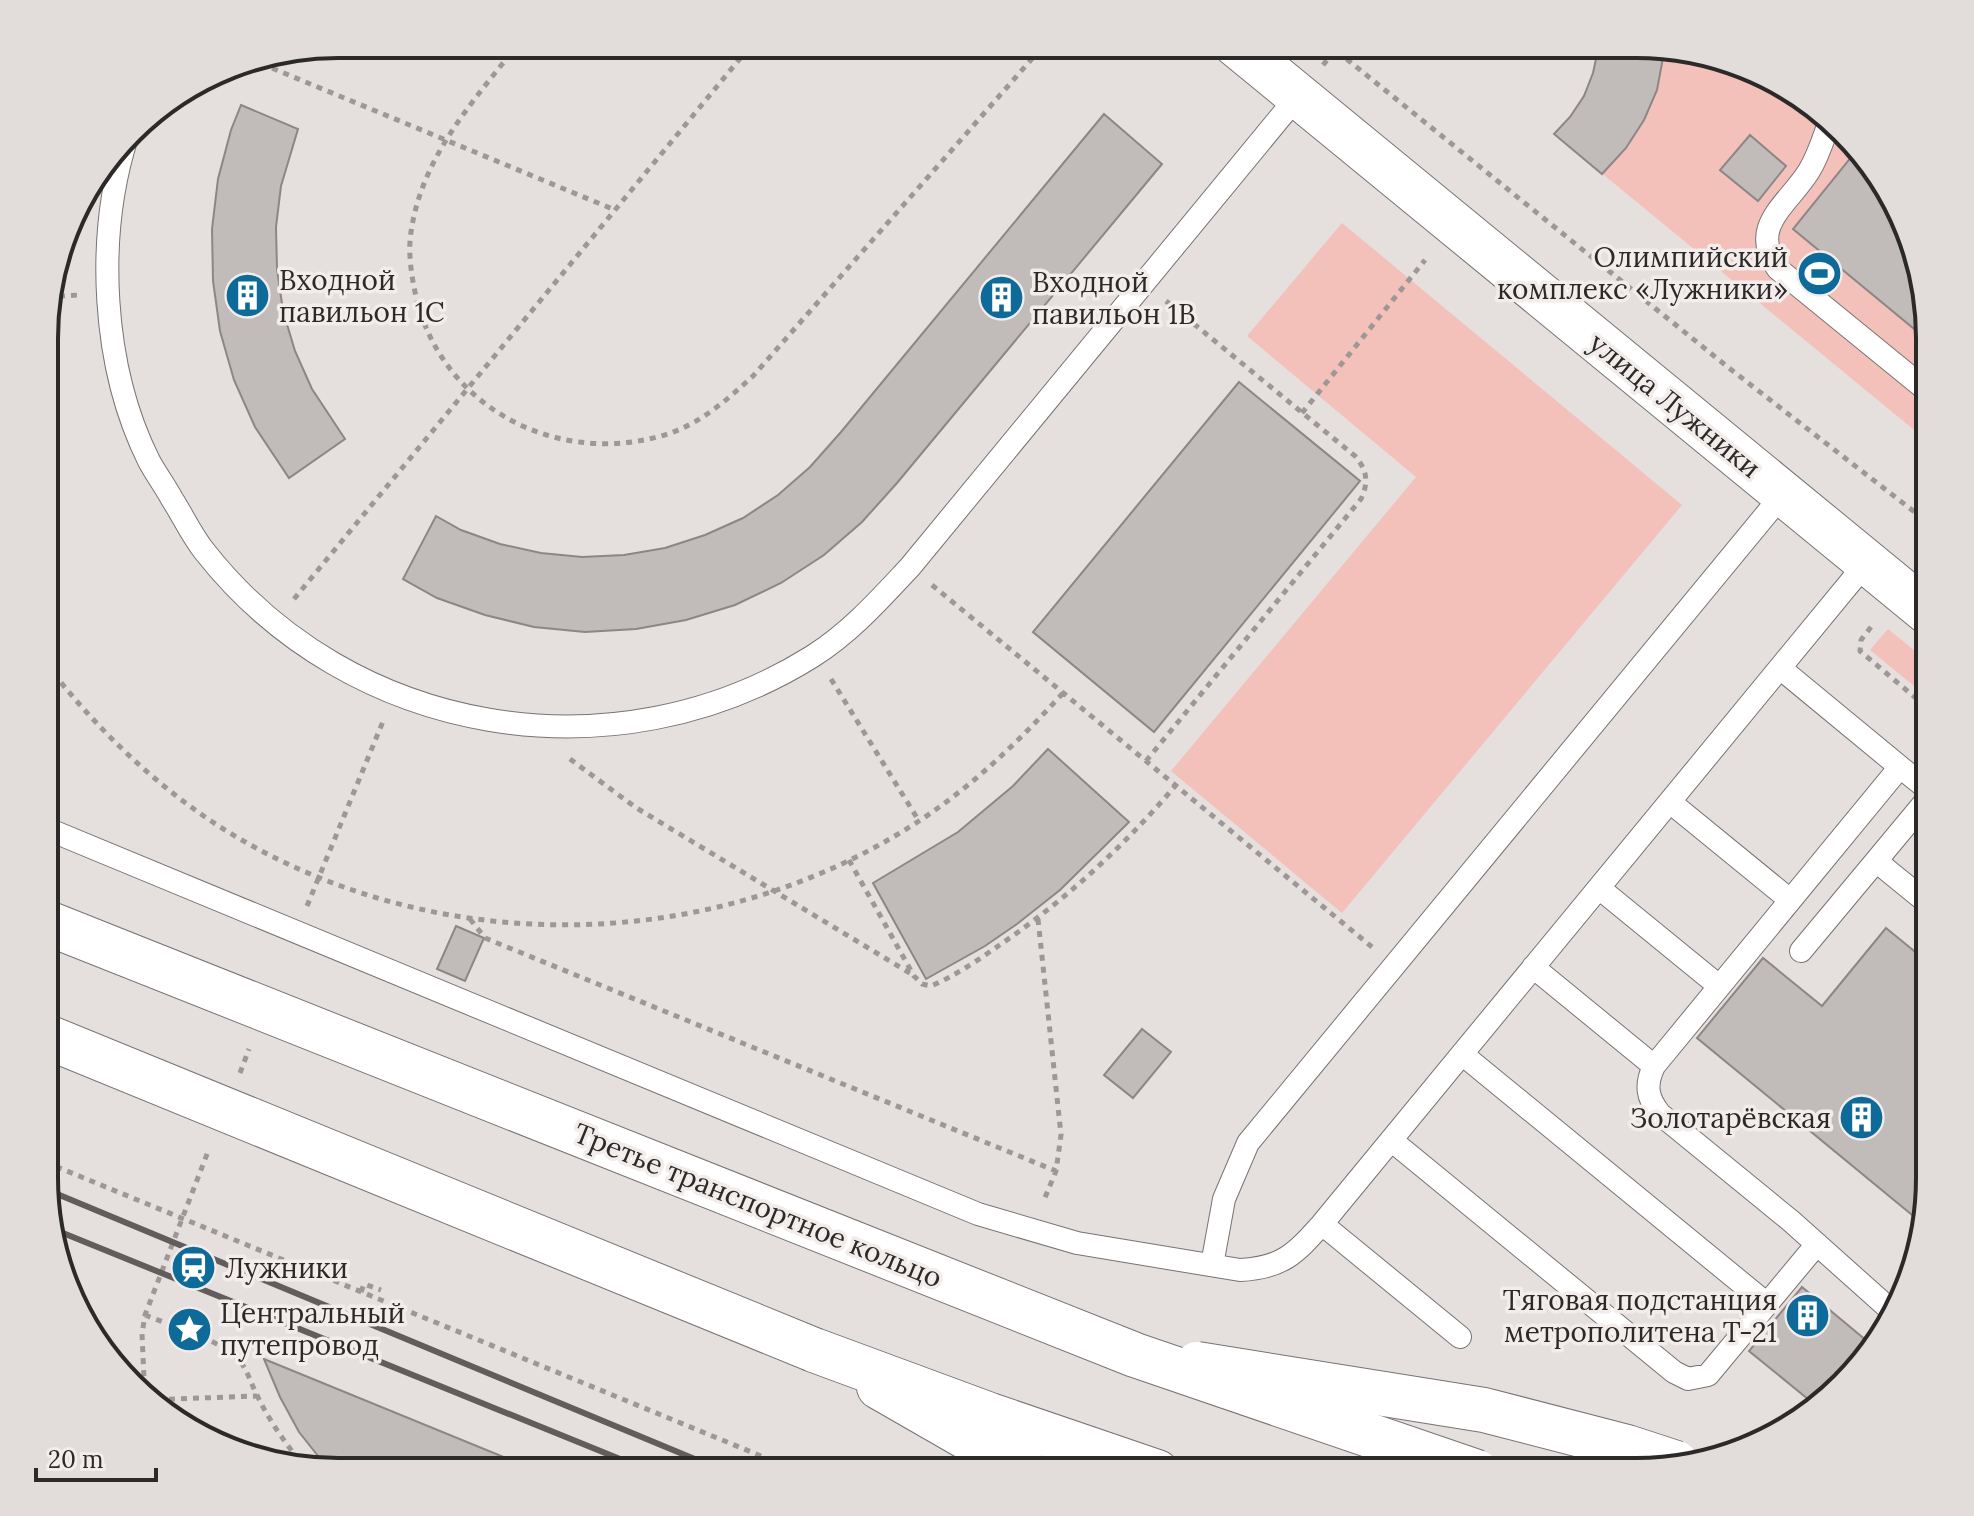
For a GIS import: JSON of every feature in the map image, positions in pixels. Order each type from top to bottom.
[{"type":"main road","name":"улица Лужники","points":[[1252,59],[1916,602]]},
{"type":"main road","name":"Третье транспортное кольцо","points":[[59,927],[1135,1355],[1436,1458]]},
{"type":"main road","points":[[59,1042],[814,1350],[1115,1458]]},
{"type":"main road","points":[[814,1350],[1002,1458]]},
{"type":"main road","points":[[1135,1355],[1484,1410],[1657,1457]]},
{"type":"lane","points":[[119,164],[108,235],[108,294],[116,356],[128,405],[149,460],[203,550],[238,590],[274,623],[350,674],[394,694],[478,719],[593,727],[655,719],[708,706],[767,683],[816,654],[861,619],[910,567],[1297,97]]},
{"type":"lane","points":[[1825,131],[1810,169],[1767,230],[1765,243],[1768,255],[1778,269],[1916,382]]},
{"type":"lane","points":[[1212,1265],[1224,1199],[1248,1143],[1783,494]]},
{"type":"lane","points":[[59,834],[978,1214],[1077,1243],[1240,1270],[1273,1265],[1299,1249],[1322,1224],[1867,562]]},
{"type":"lane","points":[[1780,668],[1915,780]]},
{"type":"lane","points":[[1885,1305],[1817,1244],[1660,1114],[1648,1092],[1648,1078],[1654,1066],[1900,767]]},
{"type":"lane","points":[[1670,802],[1790,900]]},
{"type":"lane","points":[[1801,951],[1915,811]]},
{"type":"lane","points":[[1876,861],[1915,893]]},
{"type":"lane","points":[[1599,888],[1719,986]]},
{"type":"lane","points":[[1533,967],[1654,1066]]},
{"type":"lane","points":[[1462,1054],[1767,1304]]},
{"type":"lane","points":[[1391,1140],[1681,1377],[1695,1379],[1708,1375],[1817,1244]]},
{"type":"lane","points":[[1322,1224],[1460,1337]]},
{"type":"path","points":[[507,58],[444,139],[429,168],[417,198],[410,235],[410,272],[418,309],[433,344],[467,389],[513,422],[547,437],[584,444],[622,444],[659,437],[694,422],[726,402],[753,376],[1032,59]]},
{"type":"path","points":[[274,623],[740,58]]},
{"type":"path","points":[[1346,59],[1717,359],[1916,513]]},
{"type":"path","points":[[269,67],[615,210]]},
{"type":"path","points":[[1302,413],[1425,260]]},
{"type":"path","points":[[1143,282],[1362,464],[1367,478],[1361,499],[1146,761]]},
{"type":"path","points":[[910,567],[1395,965]]},
{"type":"path","points":[[1871,627],[1861,640],[1860,651],[1916,698]]},
{"type":"path","points":[[816,654],[919,821]]},
{"type":"path","points":[[58,680],[117,746],[163,786],[212,821],[264,852],[319,877],[406,906],[470,919],[535,925],[626,923],[678,916],[774,892],[849,860],[919,821],[969,785],[1015,745],[1063,693]]},
{"type":"path","points":[[296,932],[394,694]]},
{"type":"path","points":[[532,725],[606,788],[914,976],[922,984],[935,984],[981,958],[1038,919],[1091,874],[1176,785]]},
{"type":"path","points":[[849,860],[914,976]]},
{"type":"path","points":[[470,919],[485,938],[1056,1171]]},
{"type":"path","points":[[1031,1231],[1056,1171],[1060,1149],[1060,1109],[1038,919]]},
{"type":"path","points":[[236,1083],[253,1039]]},
{"type":"path","points":[[144,1380],[142,1334],[145,1315],[213,1140]]},
{"type":"path","points":[[59,1168],[764,1457]]},
{"type":"path","points":[[361,1292],[364,1284],[381,1290]]},
{"type":"path","points":[[145,1315],[228,1351],[247,1371],[257,1396],[280,1435],[296,1454]]},
{"type":"path","points":[[167,1399],[257,1396]]},
{"type":"shaded area","name":"Олимпийский комплекс «Лужники»","points":[[1597,59],[1673,60],[1743,79],[1792,105],[1821,127],[1847,153],[1869,182],[1887,214],[1906,266],[1914,301],[1916,431],[1554,134],[1571,114]]},
{"type":"shaded area","points":[[1342,223],[1682,505],[1342,913],[1171,771],[1416,477],[1247,336]]},
{"type":"shaded area","points":[[1888,629],[1916,651],[1916,687],[1870,650]]},
{"type":"building","points":[[1596,59],[1663,59],[1657,90],[1644,120],[1626,148],[1602,174],[1554,134],[1584,96]]},
{"type":"building","name":"Входной павильон 1C","points":[[241,105],[298,129],[281,186],[276,227],[277,269],[283,311],[295,351],[312,389],[345,439],[289,478],[255,427],[234,380],[220,331],[213,281],[212,229],[218,179]]},
{"type":"building","name":"Входной павильон 1B","points":[[1104,114],[1162,164],[897,483],[862,522],[824,555],[781,583],[735,605],[686,620],[636,629],[585,632],[534,627],[485,615],[437,598],[403,579],[436,516],[461,530],[500,544],[541,553],[582,557],[624,555],[665,548],[705,535],[743,518],[778,495],[810,467],[841,432]]},
{"type":"building","points":[[1750,135],[1786,166],[1758,201],[1720,170]]},
{"type":"building","points":[[1851,158],[1887,214],[1901,248],[1914,301],[1916,330],[1793,229]]},
{"type":"building","points":[[1239,382],[1360,481],[1154,732],[1033,632]]},
{"type":"building","points":[[1048,749],[1129,822],[1060,890],[1017,924],[926,979],[873,883],[958,832],[1013,786]]},
{"type":"building","points":[[456,926],[484,938],[465,981],[437,969]]},
{"type":"building","name":"Золотарёвская","points":[[1886,928],[1915,952],[1913,1216],[1697,1038],[1763,958],[1822,1006]]},
{"type":"building","points":[[1142,1029],[1171,1052],[1133,1098],[1104,1075]]},
{"type":"building","name":"Тяговая подстанция метрополитена Т-21","points":[[1802,1287],[1865,1339],[1847,1363],[1808,1399],[1749,1351]]},
{"type":"building","points":[[264,1359],[504,1457],[319,1457],[299,1432]]},
{"type":"railway","points":[[59,1195],[691,1457]]},
{"type":"railway","points":[[64,1234],[616,1457]]},
{"type":"place","name":"Олимпийский комплекс «Лужники»","points":[[1819,273]]},
{"type":"place","name":"Входной павильон 1C","points":[[248,296]]},
{"type":"place","name":"Входной павильон 1B","points":[[1001,298]]},
{"type":"place","name":"Золотарёвская","points":[[1862,1118]]},
{"type":"place","name":"Лужники","points":[[194,1268]]},
{"type":"place","name":"Тяговая подстанция метрополитена Т-21","points":[[1808,1316]]},
{"type":"place","name":"Центральный путепровод","points":[[189,1329]]}]
